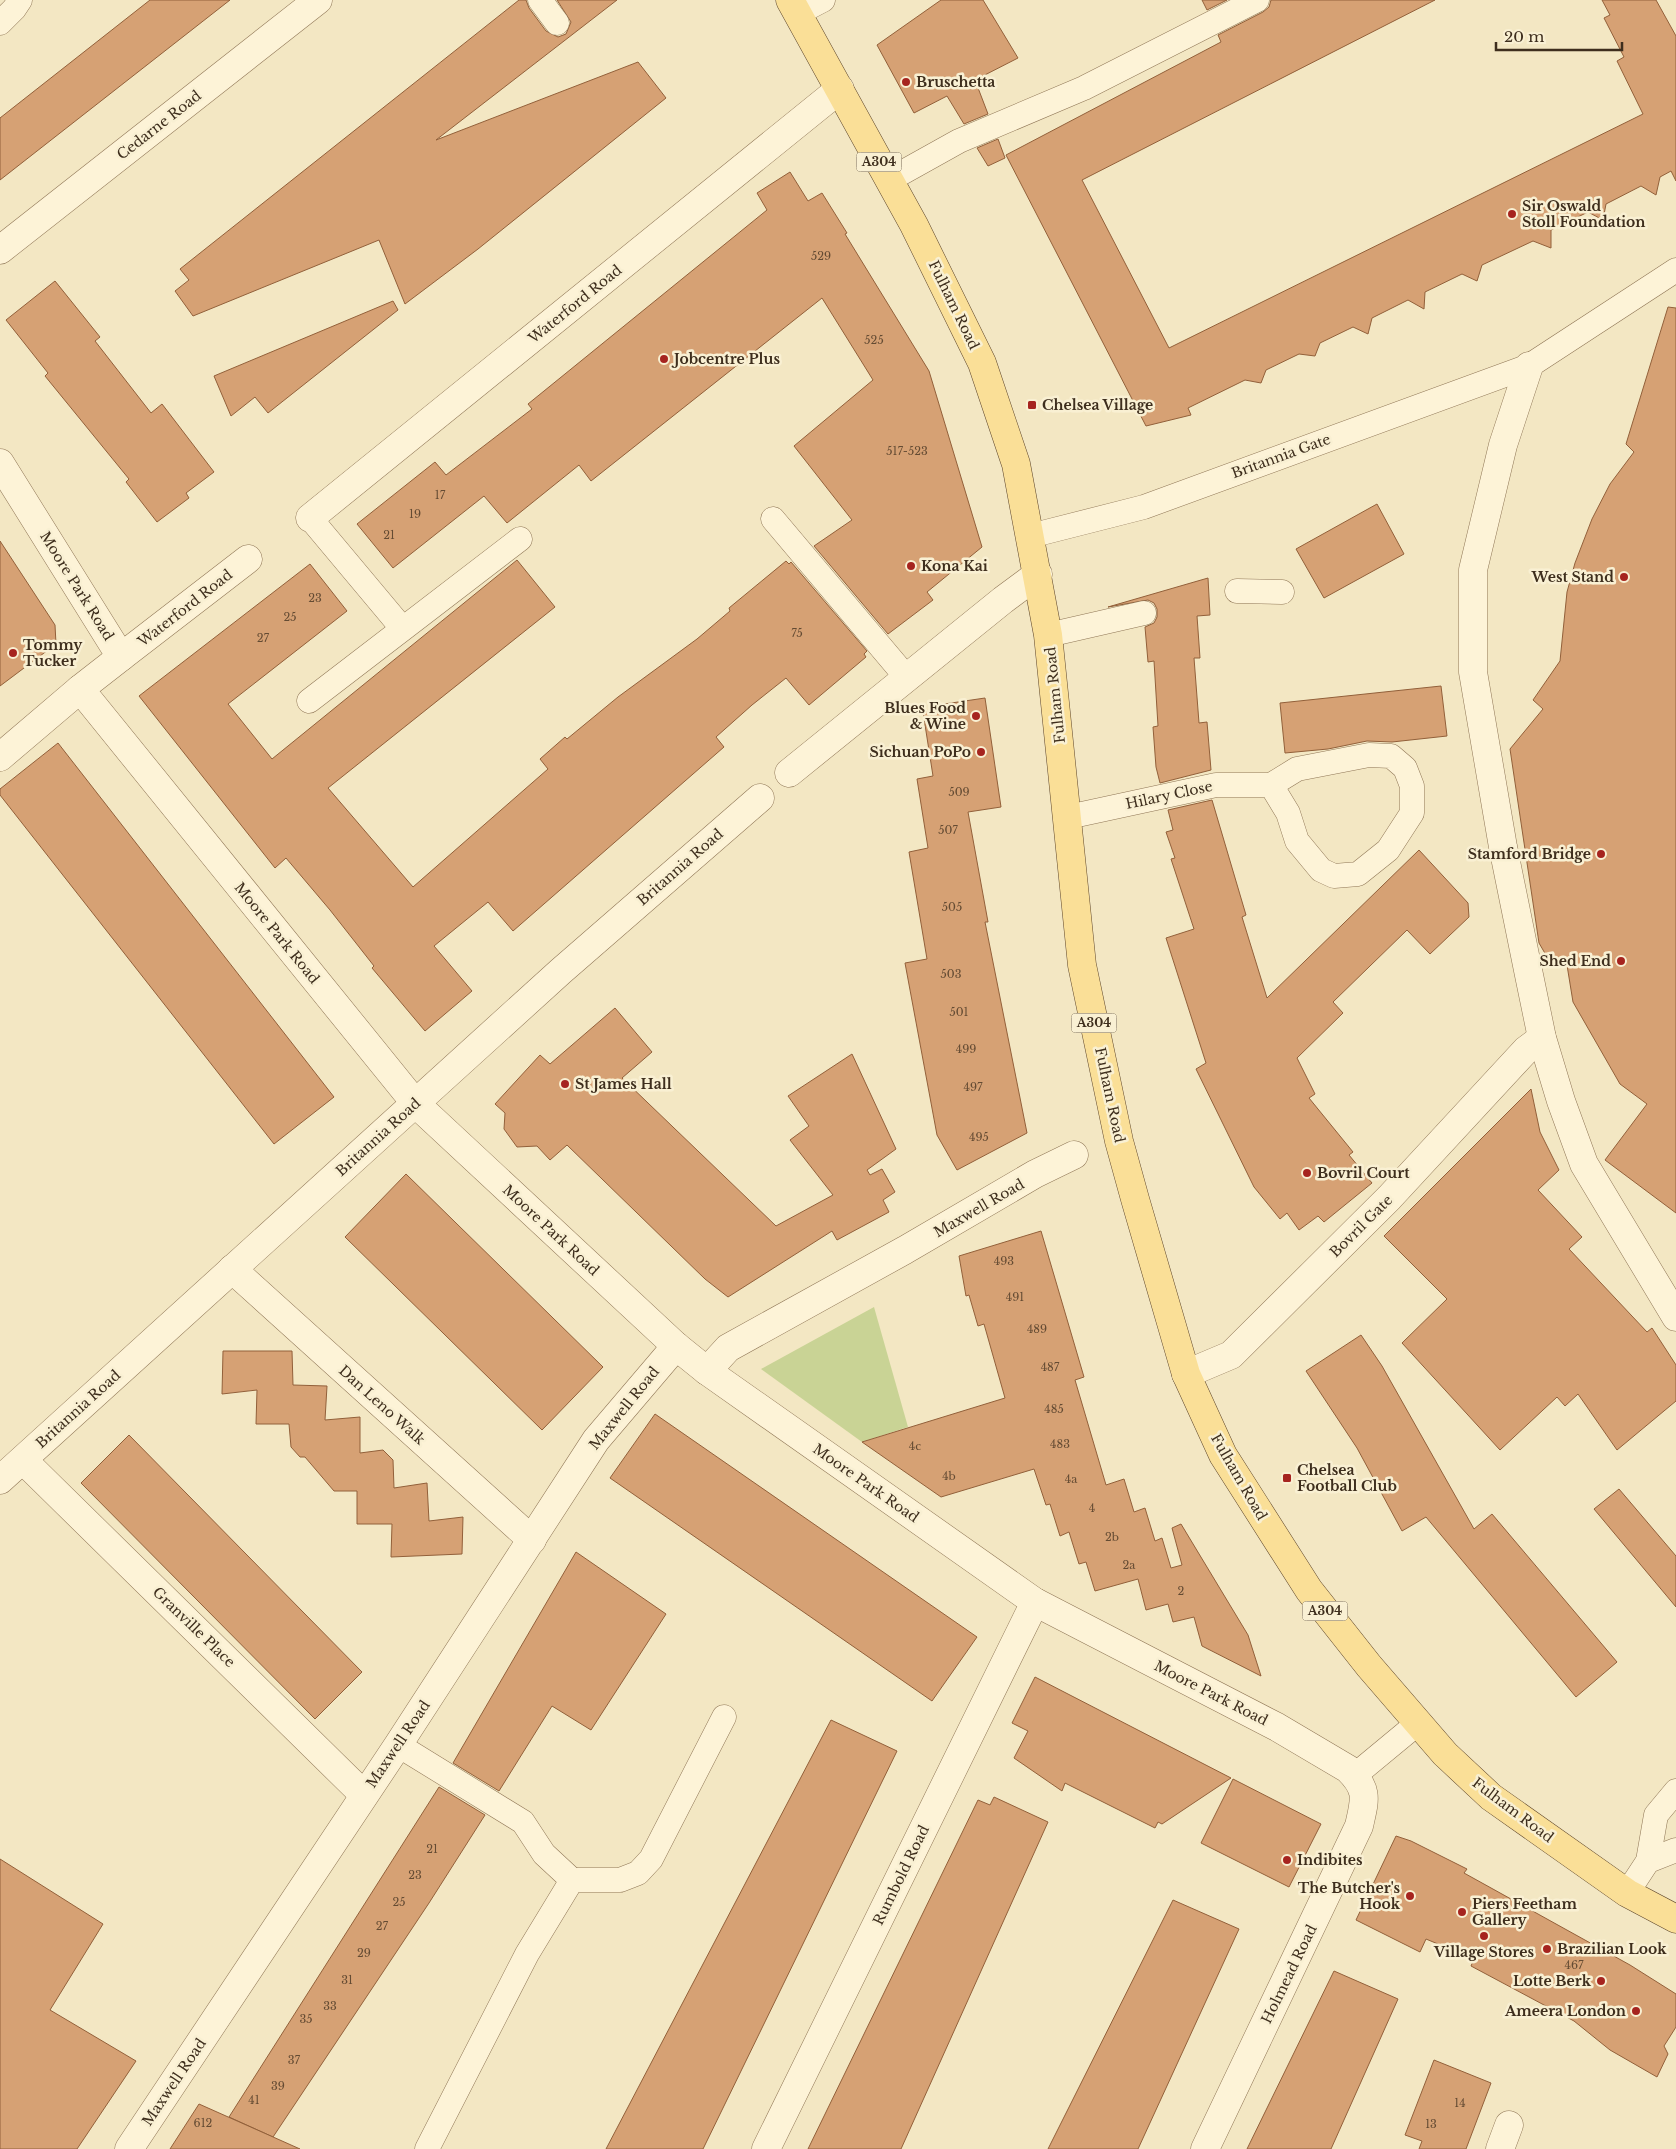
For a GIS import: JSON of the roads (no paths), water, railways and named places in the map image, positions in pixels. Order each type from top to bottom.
[{"type":"main road","name":"Fulham Road","points":[[794,6],[914,225],[982,363],[1016,464],[1048,635],[1082,965],[1090,1004],[1119,1141],[1186,1374],[1223,1455],[1309,1590],[1445,1754],[1491,1797],[1628,1893],[1676,1919]]},
{"type":"street","name":"Cedarne Road","points":[[0,250],[318,0]]},
{"type":"street","name":"Waterford Road","points":[[310,518],[840,89]]},
{"type":"street","points":[[1529,366],[1503,445],[1473,570],[1473,672],[1504,847],[1542,1038],[1561,1101],[1584,1164],[1676,1317]]},
{"type":"street","name":"Moore Park Road","points":[[0,463],[121,657],[80,689],[416,1104],[676,1346],[707,1371],[1035,1602],[1277,1727],[1348,1769],[1360,1786]]},
{"type":"street","name":"Waterford Road","points":[[121,657],[248,559]]},
{"type":"street","points":[[789,773],[1003,600],[1038,574]]},
{"type":"street","points":[[0,757],[80,689]]},
{"type":"street","name":"Britannia Road","points":[[0,1480],[561,971],[760,798]]},
{"type":"street","name":"Bovril Gate","points":[[1186,1374],[1232,1355],[1389,1198],[1526,1050],[1542,1038]]},
{"type":"street","name":"Maxwell Road","points":[[707,1371],[728,1348],[905,1250],[1035,1174],[1074,1155]]},
{"type":"street","name":"Dan Leno Walk","points":[[232,1269],[532,1540]]},
{"type":"street","name":"Maxwell Road","points":[[129,2149],[398,1745],[596,1440],[676,1346]]},
{"type":"street","name":"Granville Place","points":[[23,1460],[364,1794]]},
{"type":"street","name":"Rumbold Road","points":[[766,2149],[1035,1602]]},
{"type":"street","name":"Holmead Road","points":[[1205,2149],[1360,1826],[1360,1786]]},
{"type":"lane","points":[[0,23],[14,10],[20,0]]},
{"type":"lane","points":[[540,0],[557,23]]},
{"type":"lane","points":[[794,6],[823,0]]},
{"type":"lane","points":[[889,180],[959,141],[1084,88],[1257,0]]},
{"type":"lane","name":"Britannia Gate","points":[[1030,536],[1144,507],[1529,366],[1676,270]]},
{"type":"lane","points":[[310,518],[402,628]]},
{"type":"lane","points":[[773,519],[906,678]]},
{"type":"lane","points":[[309,701],[520,539]]},
{"type":"lane","points":[[1237,590],[1282,592]]},
{"type":"lane","points":[[1048,635],[1144,613]]},
{"type":"lane","points":[[1369,755],[1391,756],[1405,768],[1412,786],[1412,812],[1388,850],[1358,874],[1334,876],[1321,870],[1298,841],[1288,813],[1271,785],[1297,769],[1369,755]]},
{"type":"lane","name":"Hilary Close","points":[[1068,816],[1216,785],[1271,785]]},
{"type":"lane","points":[[398,1745],[523,1822],[544,1854],[572,1880],[620,1880],[638,1874],[651,1859],[724,1717]]},
{"type":"lane","points":[[1360,1786],[1418,1723]]},
{"type":"lane","points":[[1628,1893],[1648,1861],[1656,1815],[1676,1791]]},
{"type":"lane","points":[[1648,1861],[1676,1850]]},
{"type":"lane","points":[[427,2149],[527,1954],[572,1880]]},
{"type":"place","name":"Bruschetta","points":[[906,82]]},
{"type":"place","name":"Sir Oswald Stoll Foundation","points":[[1512,214]]},
{"type":"place","name":"Jobcentre Plus","points":[[664,359]]},
{"type":"place","name":"Chelsea Village","points":[[1032,405]]},
{"type":"place","name":"Kona Kai","points":[[911,566]]},
{"type":"place","name":"West Stand","points":[[1624,577]]},
{"type":"place","name":"Tommy Tucker","points":[[13,653]]},
{"type":"place","name":"Blues Food & Wine","points":[[976,716]]},
{"type":"place","name":"Sichuan PoPo","points":[[981,752]]},
{"type":"place","name":"Stamford Bridge","points":[[1601,854]]},
{"type":"place","name":"Shed End","points":[[1621,961]]},
{"type":"place","name":"St James Hall","points":[[565,1084]]},
{"type":"place","name":"Bovril Court","points":[[1307,1173]]},
{"type":"place","name":"Chelsea Football Club","points":[[1287,1478]]},
{"type":"place","name":"Indibites","points":[[1287,1860]]},
{"type":"place","name":"The Butcher's Hook","points":[[1410,1896]]},
{"type":"place","name":"Piers Feetham Gallery","points":[[1462,1912]]},
{"type":"place","name":"Village Stores","points":[[1484,1936]]},
{"type":"place","name":"Brazilian Look","points":[[1547,1949]]},
{"type":"place","name":"Lotte Berk","points":[[1601,1981]]},
{"type":"place","name":"Ameera London","points":[[1636,2011]]}]
